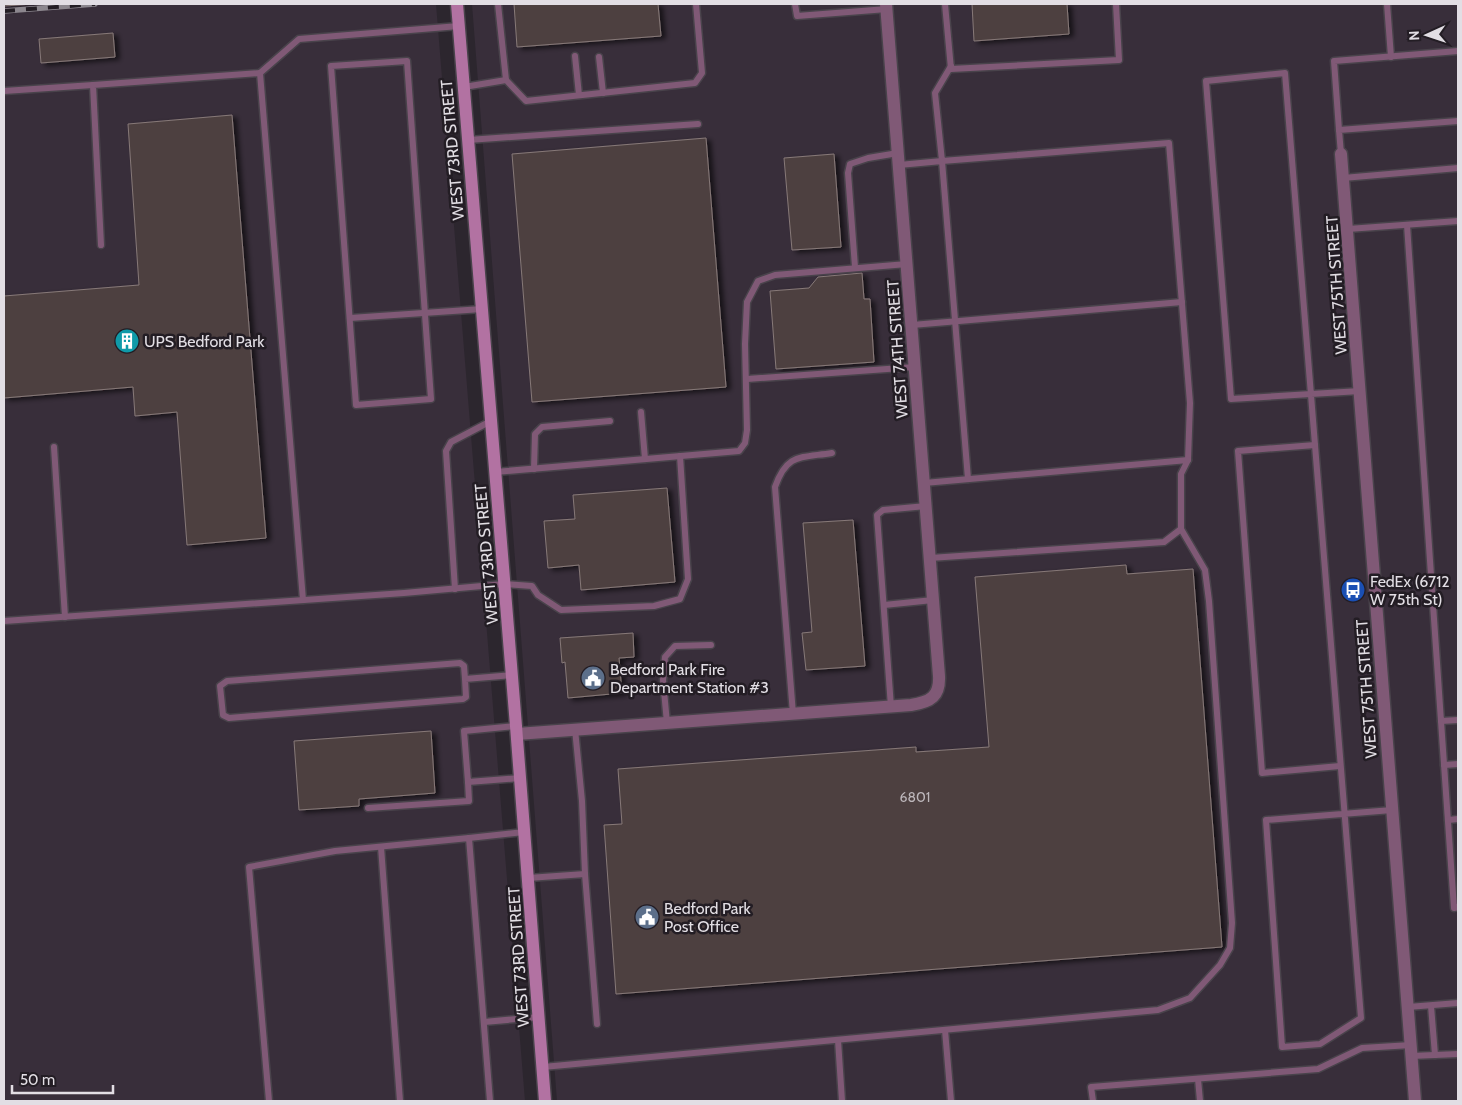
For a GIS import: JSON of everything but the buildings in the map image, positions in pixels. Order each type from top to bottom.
[{"type":"street","name":"WEST 73RD STREET","points":[[457,4],[517,730],[545,1101]]},
{"type":"street","name":"WEST 74TH STREET","points":[[887,7],[939,676],[937,692],[932,698],[924,703],[891,707]]},
{"type":"street","name":"WEST 75TH STREET","points":[[1342,154],[1343,178],[1353,229],[1360,391],[1415,1101]]},
{"type":"street","points":[[517,730],[575,729],[891,707]]},
{"type":"lane","points":[[498,4],[506,80],[526,101],[695,83],[702,72],[696,4]]},
{"type":"lane","points":[[795,4],[797,16],[887,7]]},
{"type":"lane","points":[[945,4],[951,66],[935,92],[968,479]]},
{"type":"lane","points":[[951,66],[951,69],[1119,60],[1116,4]]},
{"type":"lane","points":[[1386,4],[1391,57]]},
{"type":"lane","points":[[4,91],[260,73],[299,39],[459,26]]},
{"type":"lane","points":[[1342,154],[1334,61],[1458,51]]},
{"type":"lane","points":[[575,56],[579,95]]},
{"type":"lane","points":[[599,56],[603,93]]},
{"type":"lane","points":[[407,61],[425,313],[432,399],[356,405],[331,66],[407,61]]},
{"type":"lane","points":[[260,73],[303,600]]},
{"type":"lane","points":[[1360,391],[1311,395],[1231,399],[1206,81],[1285,74],[1311,395],[1315,445],[1340,766],[1344,814],[1361,1018],[1320,1044],[1282,1047],[1266,820],[1344,814],[1392,810]]},
{"type":"lane","points":[[464,86],[506,80]]},
{"type":"lane","points":[[93,85],[101,245]]},
{"type":"lane","points":[[1339,130],[1458,121]]},
{"type":"lane","points":[[468,140],[698,124]]},
{"type":"lane","points":[[543,1067],[1158,1010],[1190,998],[1220,965],[1230,948],[1232,923],[1209,601],[1205,570],[1181,529],[1181,474],[1188,460],[1190,404],[1169,143],[942,161],[868,158],[850,164],[848,172],[854,267]]},
{"type":"lane","points":[[1343,178],[1458,168]]},
{"type":"lane","points":[[1353,229],[1458,221]]},
{"type":"lane","points":[[1407,225],[1454,908],[1458,908]]},
{"type":"lane","points":[[495,472],[739,451],[745,442],[747,430],[747,302],[758,281],[775,275],[907,264]]},
{"type":"lane","points":[[912,325],[1182,302]]},
{"type":"lane","points":[[350,318],[482,309]]},
{"type":"lane","points":[[747,379],[915,368]]},
{"type":"lane","points":[[642,412],[645,459]]},
{"type":"lane","points":[[455,589],[446,451],[451,442],[491,421]]},
{"type":"lane","points":[[534,468],[534,434],[542,426],[610,421]]},
{"type":"lane","points":[[1315,445],[1238,452],[1262,773],[1340,766]]},
{"type":"lane","points":[[54,446],[66,617]]},
{"type":"lane","points":[[793,714],[775,487],[779,475],[786,464],[794,459],[832,453]]},
{"type":"lane","points":[[4,621],[504,584],[532,586],[538,595],[561,610],[654,606],[680,599],[688,579],[680,456]]},
{"type":"lane","points":[[924,483],[1188,460]]},
{"type":"lane","points":[[891,707],[878,515],[883,510],[926,506]]},
{"type":"lane","points":[[930,558],[1164,542],[1181,529]]},
{"type":"lane","points":[[884,605],[933,600]]},
{"type":"lane","points":[[667,723],[662,680],[665,657],[675,646],[711,645]]},
{"type":"lane","points":[[460,663],[464,666],[465,679],[466,697],[463,699],[229,718],[223,715],[220,686],[227,681],[460,663]]},
{"type":"lane","points":[[465,679],[512,675]]},
{"type":"lane","points":[[1441,721],[1458,720]]},
{"type":"lane","points":[[575,729],[582,801],[585,874],[597,1024]]},
{"type":"lane","points":[[368,808],[469,801],[464,731],[517,730]]},
{"type":"lane","points":[[1444,765],[1458,764]]},
{"type":"lane","points":[[468,782],[520,778]]},
{"type":"lane","points":[[1448,820],[1458,819]]},
{"type":"lane","points":[[269,1101],[249,867],[335,851],[524,832]]},
{"type":"lane","points":[[469,838],[490,1101]]},
{"type":"lane","points":[[381,847],[400,1101]]},
{"type":"lane","points":[[528,878],[585,874]]},
{"type":"lane","points":[[1408,1007],[1458,1003]]},
{"type":"lane","points":[[1430,1006],[1435,1055]]},
{"type":"lane","points":[[484,1022],[539,1017]]},
{"type":"lane","points":[[945,1030],[951,1101]]},
{"type":"lane","points":[[838,1040],[842,1101]]},
{"type":"lane","points":[[1092,1101],[1091,1087],[1318,1069],[1362,1048],[1411,1051],[1435,1055],[1458,1054]]},
{"type":"lane","points":[[1198,1079],[1200,1101]]},
{"type":"shaded area","points":[[4,4],[436,4],[525,1101],[4,1101]]},
{"type":"shaded area","points":[[472,4],[1458,4],[1458,1101],[557,1101]]},
{"type":"railway","points":[[4,11],[95,4]]},
{"type":"place","name":"UPS Bedford Park","points":[[127,341]]},
{"type":"place","name":"FedEx (6712 W 75th St)","points":[[1353,590]]},
{"type":"place","name":"Bedford Park Fire Department Station #3","points":[[593,678]]},
{"type":"place","name":"Bedford Park Post Office","points":[[647,917]]}]
